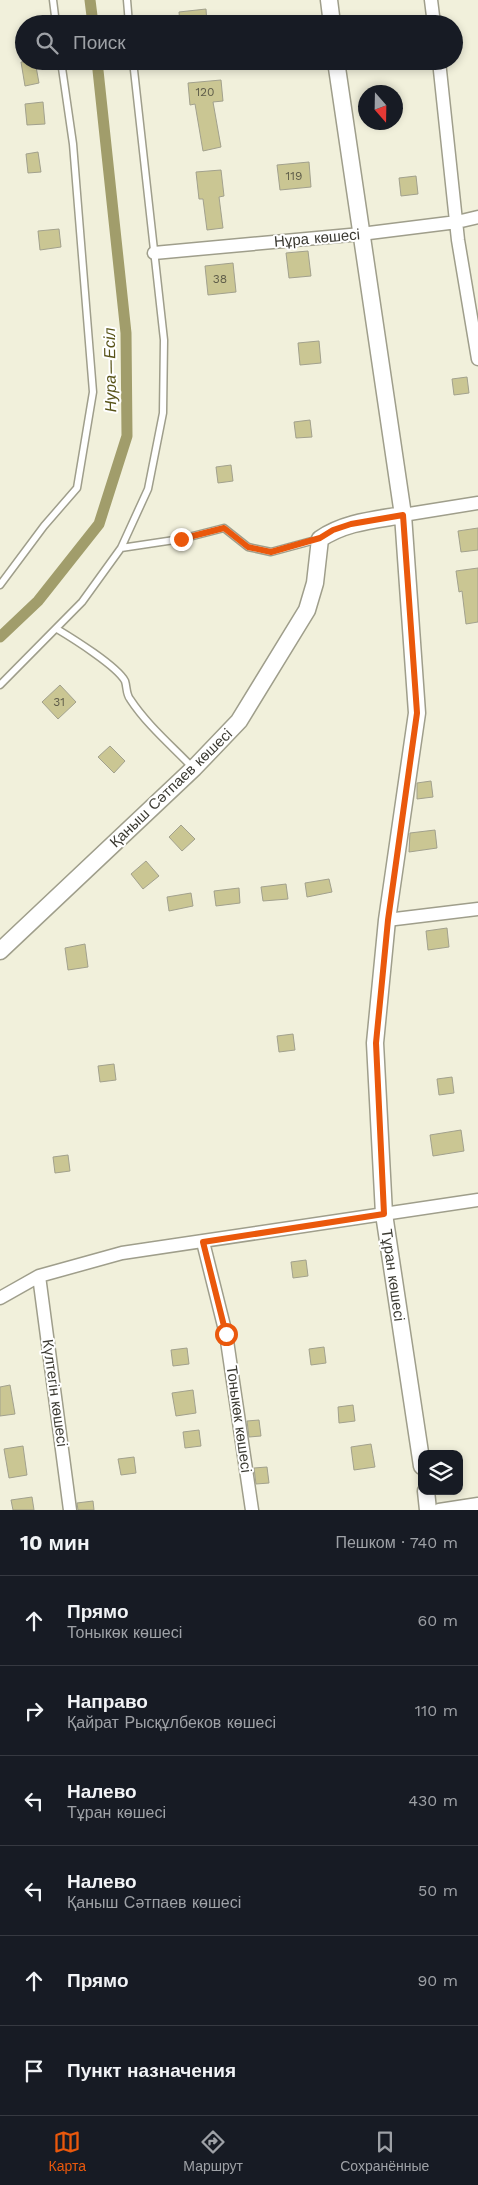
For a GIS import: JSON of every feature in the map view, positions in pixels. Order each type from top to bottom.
[{"type":"street","points":[[329,0],[331,15]]},
{"type":"street","points":[[432,0],[433,15]]},
{"type":"street","name":"Тұран көшесі","points":[[337,70],[403,515],[417,713],[388,920],[376,1043],[384,1214],[420,1450]]},
{"type":"street","points":[[439,70],[458,240],[478,360]]},
{"type":"street","name":"Нұра көшесі","points":[[154,253],[361,234],[457,222],[478,217]]},
{"type":"street","points":[[320,538],[333,530],[351,524],[478,503]]},
{"type":"street","name":"Қаныш Сәтпаев көшесі","points":[[0,951],[194,768],[239,721],[307,610],[315,583],[320,538]]},
{"type":"street","points":[[388,920],[478,909]]},
{"type":"street","points":[[0,1298],[39,1276],[122,1253],[478,1200]]},
{"type":"street","name":"Тоныкөк көшесі","points":[[203,1242],[226,1334],[252,1510]]},
{"type":"street","name":"Күлтегін көшесі","points":[[39,1276],[70,1510]]},
{"type":"street","points":[[426,1495],[428,1510]]},
{"type":"street","points":[[439,1510],[478,1504]]},
{"type":"lane","points":[[53,0],[55,15]]},
{"type":"lane","points":[[127,0],[128,15]]},
{"type":"lane","points":[[0,585],[44,526],[77,488],[93,392],[72,144],[62,70]]},
{"type":"lane","points":[[0,685],[82,602],[122,548],[148,489],[163,413],[164,340],[135,70]]},
{"type":"lane","points":[[122,548],[181,539],[224,528],[248,547],[271,552],[320,538]]},
{"type":"lane","points":[[57,629],[83,645],[116,672],[124,681],[129,698],[151,725],[194,768]]},
{"type":"building","points":[[206,9],[206,15],[179,15],[179,12]]},
{"type":"building","points":[[22,70],[37,70],[39,83],[25,86]]},
{"type":"building","points":[[221,80],[223,101],[213,102],[221,147],[203,151],[195,104],[190,105],[188,83]]},
{"type":"building","points":[[43,102],[45,124],[27,125],[25,104]]},
{"type":"building","points":[[38,152],[41,172],[28,173],[26,154]]},
{"type":"building","points":[[309,162],[311,187],[280,190],[277,165]]},
{"type":"building","points":[[221,170],[224,196],[219,197],[223,228],[207,230],[203,199],[199,199],[196,172]]},
{"type":"building","points":[[416,176],[418,194],[401,196],[399,178]]},
{"type":"building","points":[[59,229],[61,247],[40,250],[38,231]]},
{"type":"building","points":[[308,251],[311,276],[289,278],[286,253]]},
{"type":"building","points":[[233,263],[236,292],[208,295],[205,266]]},
{"type":"building","points":[[319,341],[321,363],[300,365],[298,343]]},
{"type":"building","points":[[467,377],[469,393],[454,395],[452,379]]},
{"type":"building","points":[[310,420],[312,437],[296,438],[294,422]]},
{"type":"building","points":[[231,465],[233,481],[218,483],[216,467]]},
{"type":"building","points":[[478,528],[478,550],[461,552],[458,531]]},
{"type":"building","points":[[478,568],[478,622],[466,624],[462,591],[459,592],[456,571]]},
{"type":"building","points":[[60,685],[76,702],[58,719],[42,702]]},
{"type":"building","points":[[110,746],[125,761],[114,773],[98,757]]},
{"type":"building","points":[[431,781],[433,797],[417,799],[417,783]]},
{"type":"building","points":[[181,825],[195,839],[182,851],[169,837]]},
{"type":"building","points":[[435,830],[437,848],[409,852],[410,833]]},
{"type":"building","points":[[146,861],[159,876],[143,889],[131,874]]},
{"type":"building","points":[[329,879],[332,892],[307,897],[305,883]]},
{"type":"building","points":[[286,884],[288,899],[263,901],[261,887]]},
{"type":"building","points":[[239,888],[240,903],[216,906],[214,891]]},
{"type":"building","points":[[191,893],[193,906],[169,911],[167,897]]},
{"type":"building","points":[[447,928],[449,947],[428,950],[426,931]]},
{"type":"building","points":[[85,944],[88,967],[68,970],[65,948]]},
{"type":"building","points":[[293,1034],[295,1050],[279,1052],[277,1036]]},
{"type":"building","points":[[114,1064],[116,1080],[100,1082],[98,1066]]},
{"type":"building","points":[[452,1077],[454,1093],[439,1095],[437,1079]]},
{"type":"building","points":[[461,1130],[464,1151],[433,1156],[430,1135]]},
{"type":"building","points":[[68,1155],[70,1171],[55,1173],[53,1157]]},
{"type":"building","points":[[306,1260],[308,1276],[293,1278],[291,1262]]},
{"type":"building","points":[[324,1347],[326,1363],[311,1365],[309,1349]]},
{"type":"building","points":[[187,1348],[189,1364],[173,1366],[171,1350]]},
{"type":"building","points":[[10,1385],[15,1414],[0,1416],[0,1387]]},
{"type":"building","points":[[193,1390],[196,1413],[176,1416],[172,1393]]},
{"type":"building","points":[[353,1405],[355,1421],[339,1423],[338,1407]]},
{"type":"building","points":[[259,1420],[261,1436],[249,1437],[247,1421]]},
{"type":"building","points":[[199,1430],[201,1446],[185,1448],[183,1432]]},
{"type":"building","points":[[371,1444],[375,1467],[354,1470],[351,1447]]},
{"type":"building","points":[[23,1446],[27,1475],[9,1478],[4,1449]]},
{"type":"building","points":[[134,1457],[136,1473],[121,1475],[118,1459]]},
{"type":"building","points":[[267,1467],[269,1483],[256,1484],[254,1468]]},
{"type":"building","points":[[32,1497],[34,1510],[13,1510],[11,1500]]},
{"type":"building","points":[[93,1501],[94,1510],[78,1510],[77,1503]]},
{"type":"waterway","name":"Нура—Есіл","points":[[90,0],[92,15]]},
{"type":"waterway","name":"Нура—Есіл","points":[[0,637],[38,601],[99,524],[127,436],[126,333],[98,70]]},
{"type":"route","points":[[181,539],[224,528],[248,547],[271,552],[320,538],[333,530],[351,524],[403,515],[417,713],[388,920],[376,1043],[384,1214],[203,1242],[226,1334]]}]
